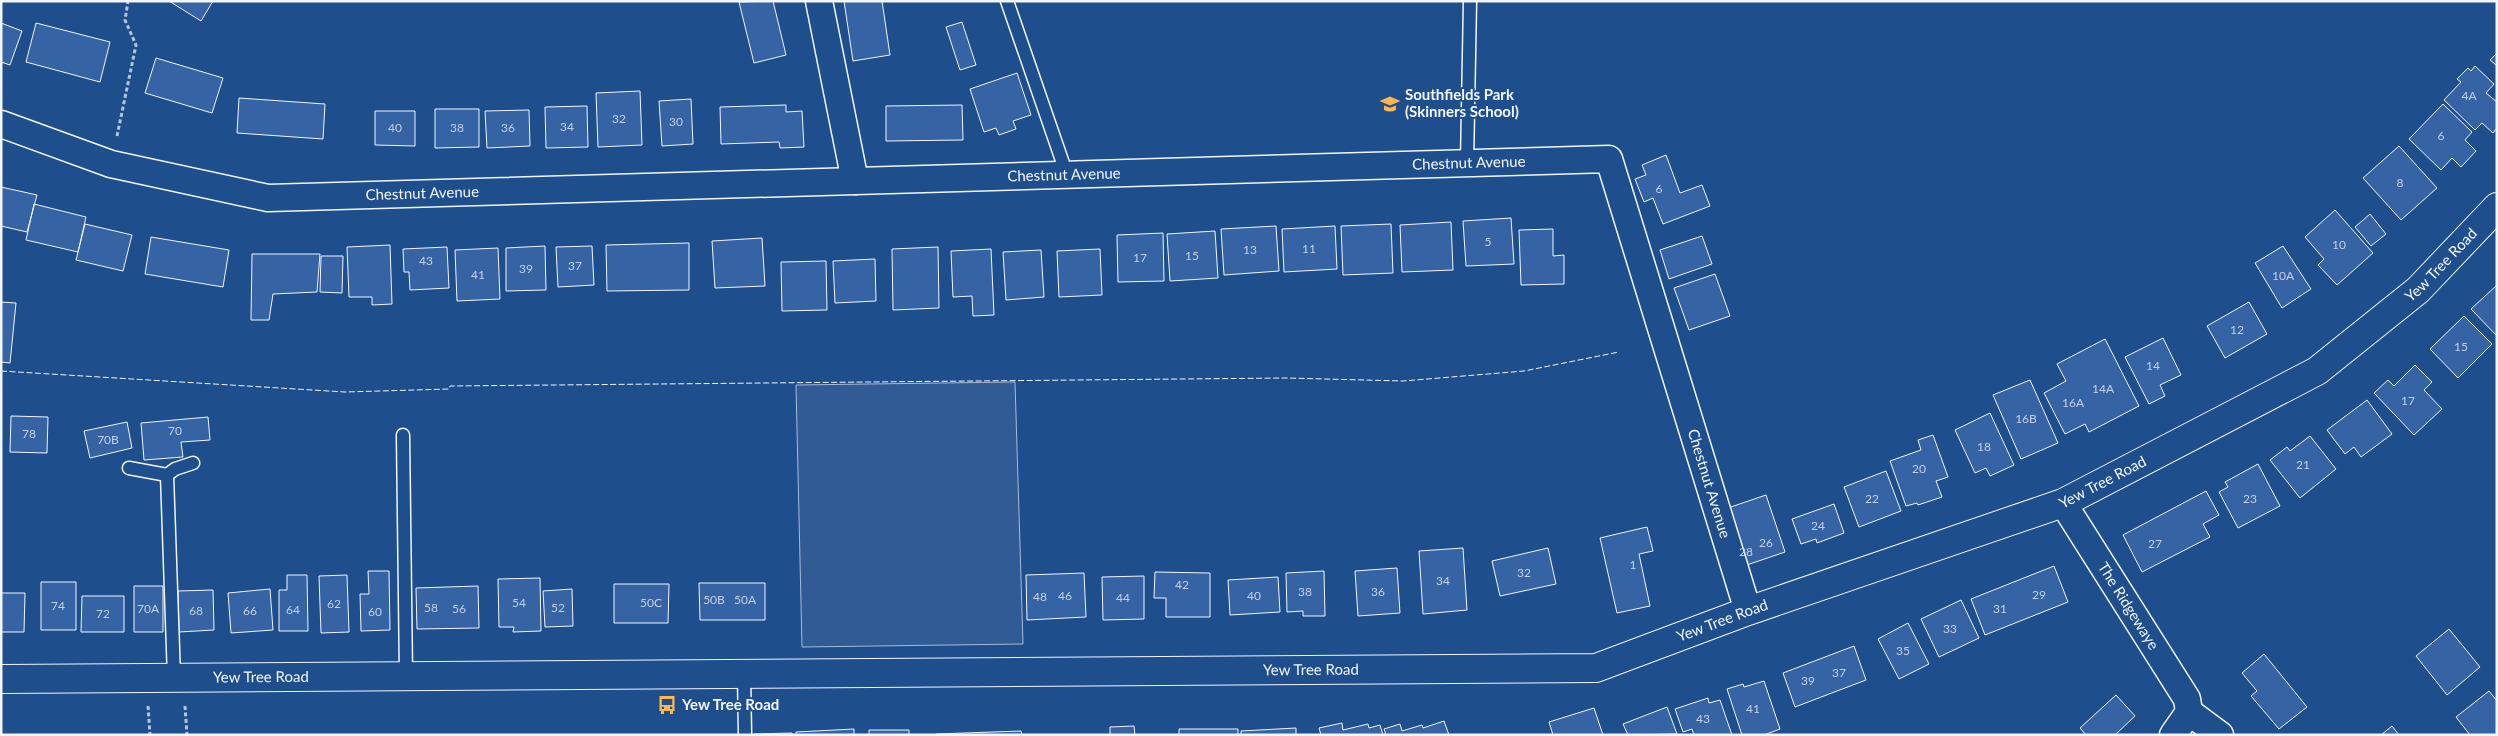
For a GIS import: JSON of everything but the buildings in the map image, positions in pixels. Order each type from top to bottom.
[{"type":"street","points":[[819,1],[855,181]]},
{"type":"street","name":"Chestnut Avenue","points":[[1,124],[111,164],[268,198],[1609,159],[1748,611]]},
{"type":"street","name":"Yew Tree Road","points":[[1,679],[1596,668],[1748,611],[2063,503],[2317,371],[2418,290],[2497,207]]},
{"type":"street","name":"The Ridgewaye","points":[[2063,503],[2187,699],[2189,712]]},
{"type":"street","points":[[2173,735],[2189,712],[2220,735]]},
{"type":"lane","points":[[1007,1],[1067,175]]},
{"type":"lane","points":[[1468,163],[1470,1]]},
{"type":"lane","points":[[402,436],[406,676]]},
{"type":"lane","points":[[129,468],[167,475],[175,469],[194,463]]},
{"type":"lane","points":[[167,475],[174,678]]},
{"type":"lane","points":[[744,674],[745,735]]},
{"type":"path","points":[[111,164],[136,44],[125,20],[128,1]]},
{"type":"shaded area","points":[[1015,382],[1023,644],[802,647],[796,385]]},
{"type":"fence","points":[[1,371],[345,392],[449,389],[450,386],[1286,378],[1403,381],[1524,371],[1619,352]]},
{"type":"place","name":"Southfields Park (Skinners School)","points":[[1390,104]]},
{"type":"place","name":"Yew Tree Road","points":[[667,705]]}]
